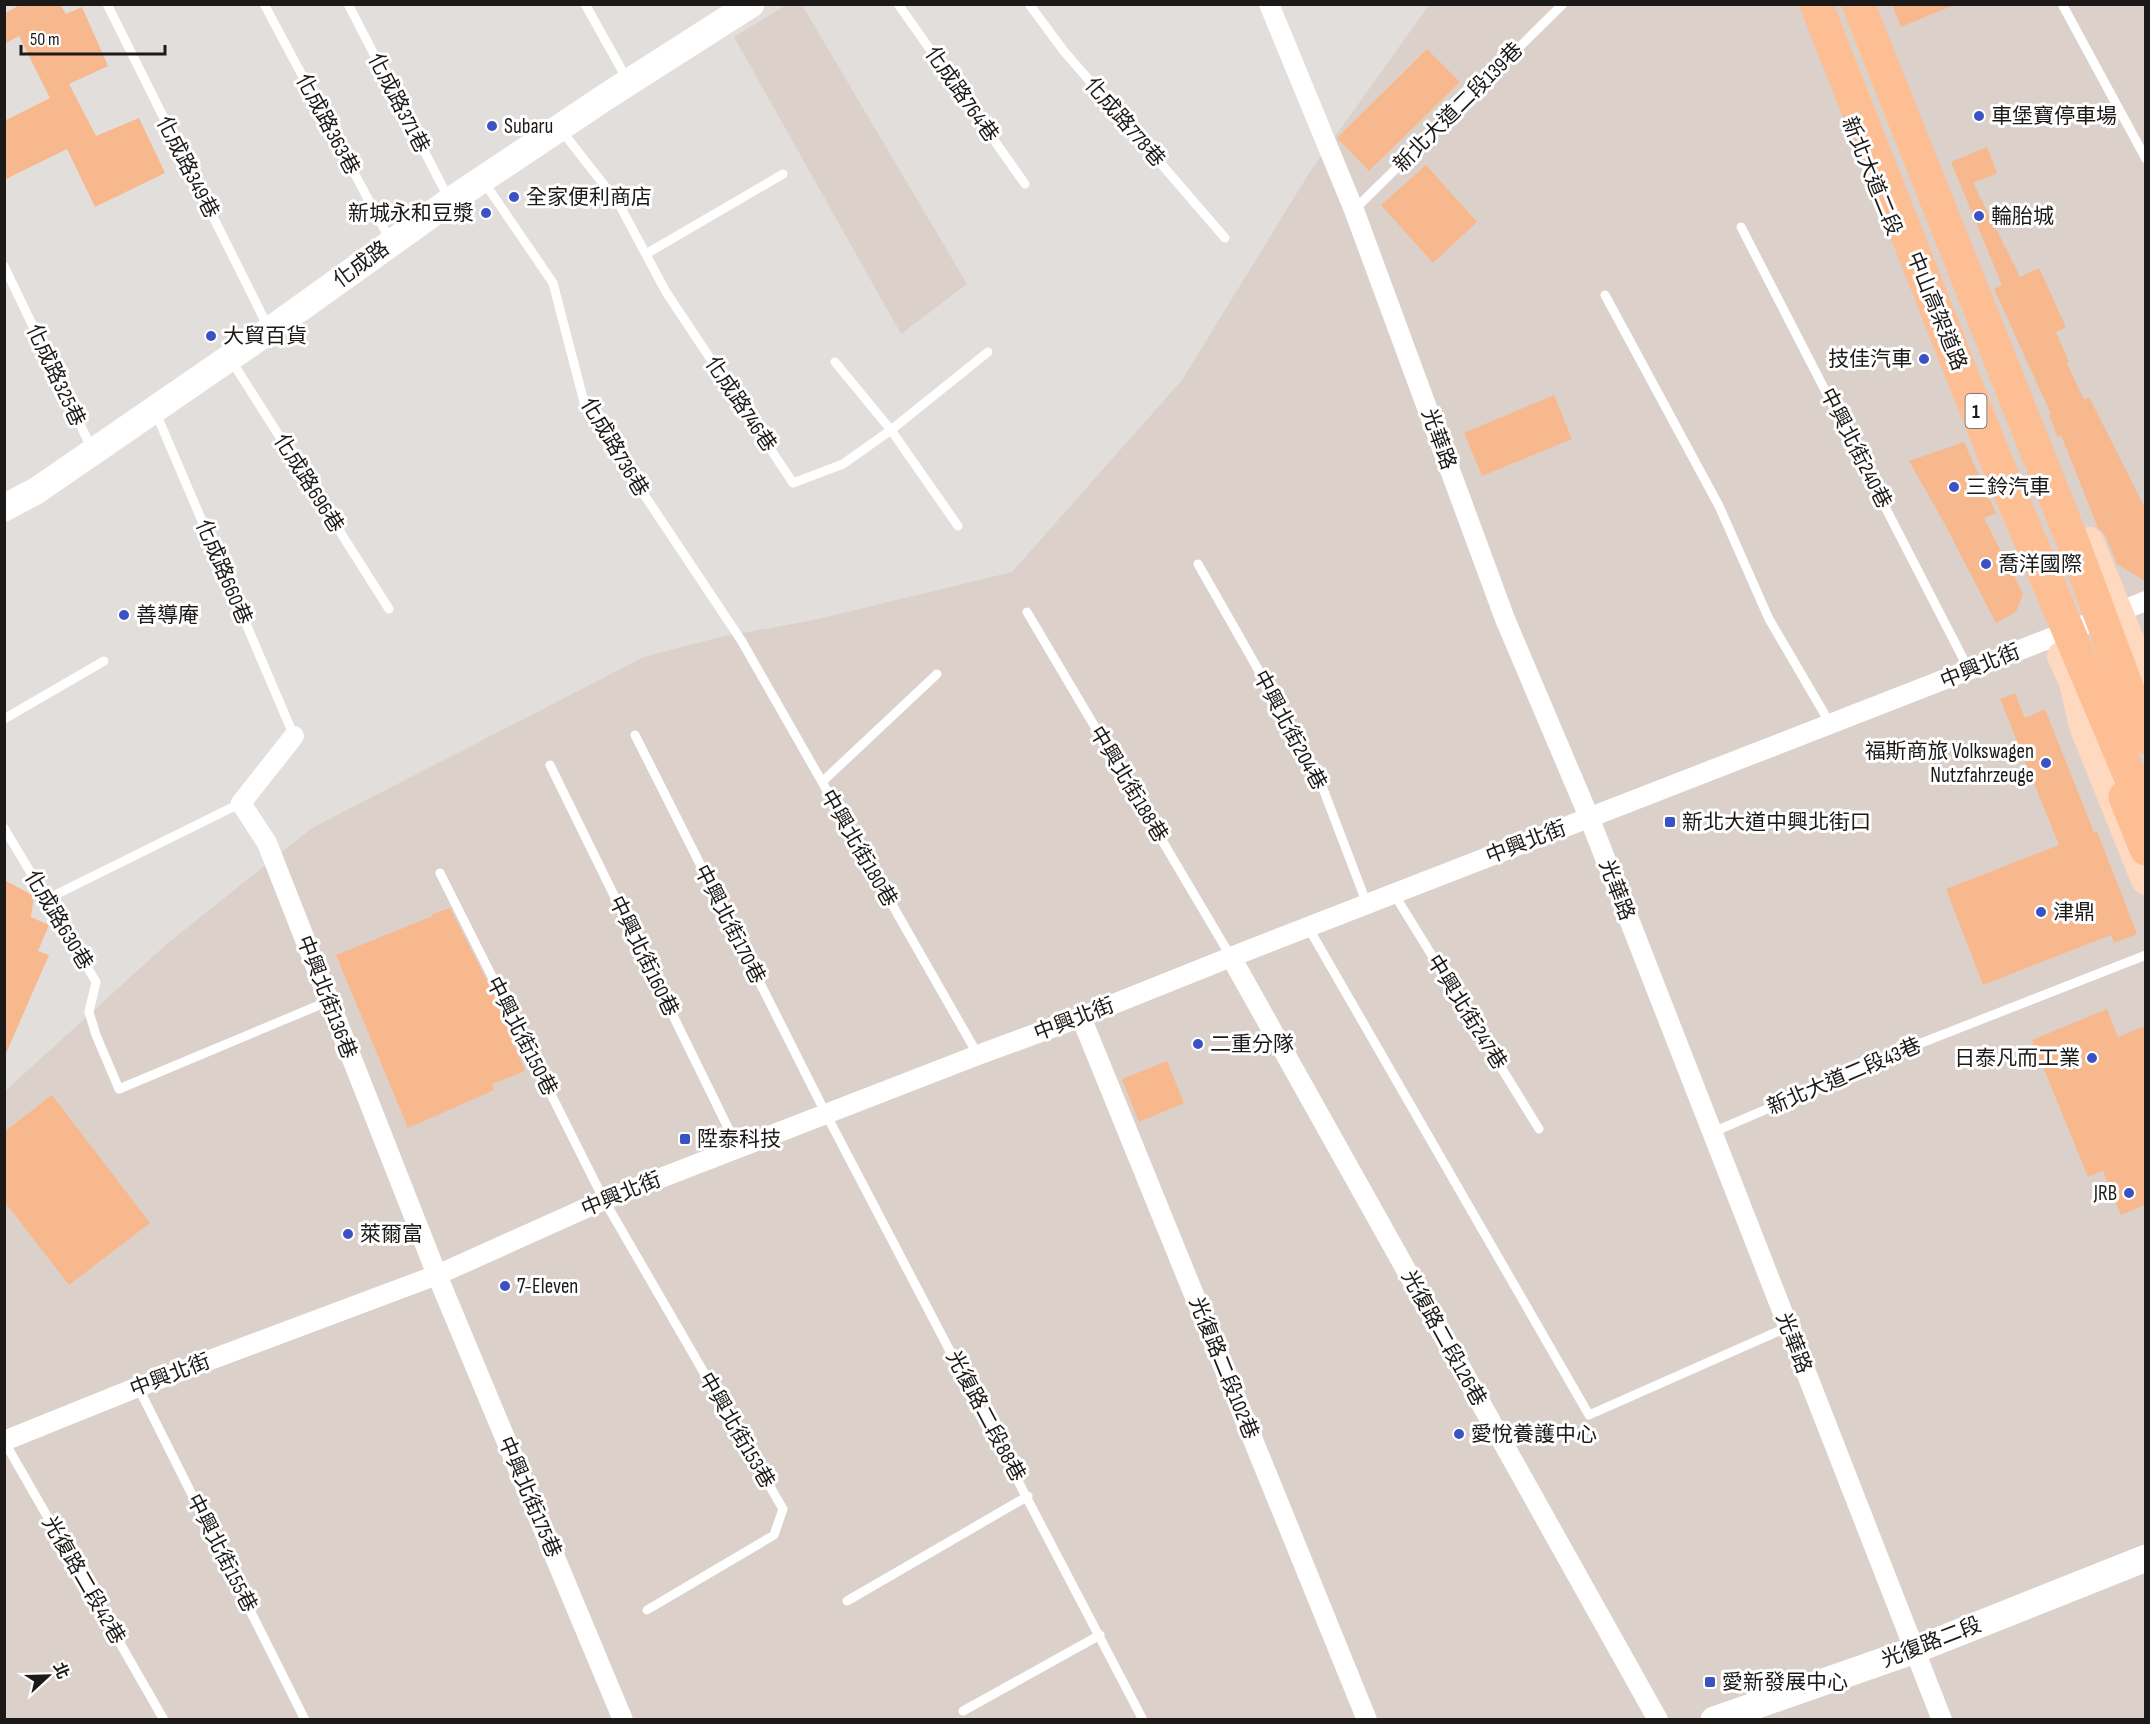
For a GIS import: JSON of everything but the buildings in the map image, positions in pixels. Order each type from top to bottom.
[{"type":"highway","name":"中山高架道路","points":[[1816,4],[1991,448],[2145,814]]},
{"type":"highway","points":[[1835,4],[2011,439],[2145,807]]},
{"type":"highway","name":"中山高架道路","points":[[1858,4],[2072,540],[2145,738]]},
{"type":"highway","points":[[2074,682],[2095,723],[2145,849]]},
{"type":"main road","name":"新北大道二段","points":[[1804,4],[2054,637],[2074,682]]},
{"type":"main road","points":[[1874,4],[2143,677]]},
{"type":"main road","name":"1","points":[[2074,682],[2084,726],[2145,880]]},
{"type":"street","name":"化成路","points":[[4,508],[36,491],[93,452],[270,330],[450,201],[751,4]]},
{"type":"street","name":"光華路","points":[[1269,4],[1354,210],[1505,619],[1589,817],[1942,1719]]},
{"type":"street","name":"中興北街","points":[[5,1441],[138,1387],[437,1275],[604,1200],[1081,1017],[2145,602]]},
{"type":"street","points":[[242,803],[294,736]]},
{"type":"street","name":"中興北街136巷","points":[[242,803],[267,843],[437,1275]]},
{"type":"street","name":"光復路二段126巷","points":[[1232,957],[1658,1719]]},
{"type":"street","name":"光復路二段102巷","points":[[1081,1017],[1367,1719]]},
{"type":"street","name":"中興北街175巷","points":[[437,1275],[623,1719]]},
{"type":"street","name":"光復路二段","points":[[1714,1719],[1915,1650],[2145,1558]]},
{"type":"lane","name":"化成路349巷","points":[[107,4],[270,330]]},
{"type":"lane","name":"化成路363巷","points":[[264,4],[392,243]]},
{"type":"lane","name":"化成路371巷","points":[[348,4],[450,201]]},
{"type":"lane","points":[[585,4],[628,83]]},
{"type":"lane","name":"化成路764巷","points":[[898,4],[1025,184]]},
{"type":"lane","name":"化成路778巷","points":[[1029,4],[1063,50],[1225,238]]},
{"type":"lane","name":"新北大道二段139巷","points":[[1354,210],[1563,4]]},
{"type":"lane","points":[[2062,4],[2145,159]]},
{"type":"lane","name":"化成路746巷","points":[[559,128],[619,204],[666,292],[793,483],[843,464],[891,430],[988,352]]},
{"type":"lane","points":[[646,254],[783,174]]},
{"type":"lane","name":"化成路736巷","points":[[483,179],[554,283],[585,406],[741,640]]},
{"type":"lane","name":"中興北街240巷","points":[[1741,227],[1969,670]]},
{"type":"lane","name":"化成路325巷","points":[[4,266],[93,452]]},
{"type":"lane","points":[[1605,295],[1719,506],[1769,619],[1831,725]]},
{"type":"lane","name":"化成路696巷","points":[[229,358],[389,609]]},
{"type":"lane","points":[[835,362],[891,430],[958,526]]},
{"type":"lane","name":"化成路660巷","points":[[154,409],[294,736]]},
{"type":"lane","name":"中興北街204巷","points":[[1198,564],[1317,773],[1367,904]]},
{"type":"lane","name":"中興北街188巷","points":[[1027,612],[1232,957]]},
{"type":"lane","name":"中興北街180巷","points":[[741,640],[978,1055]]},
{"type":"lane","points":[[4,719],[104,661]]},
{"type":"lane","points":[[822,782],[938,674]]},
{"type":"lane","name":"中興北街170巷","points":[[635,735],[826,1114]]},
{"type":"lane","name":"中興北街160巷","points":[[550,765],[738,1148]]},
{"type":"lane","points":[[47,899],[242,803]]},
{"type":"lane","name":"化成路630巷","points":[[4,828],[96,982],[89,1012],[96,1035],[119,1089],[329,1001]]},
{"type":"lane","name":"中興北街150巷","points":[[440,873],[604,1200]]},
{"type":"lane","name":"中興北街247巷","points":[[1394,894],[1539,1130]]},
{"type":"lane","points":[[1308,927],[1589,1415],[1788,1327]]},
{"type":"lane","name":"新北大道二段43巷","points":[[1711,1133],[1911,1047],[2145,956]]},
{"type":"lane","name":"光復路二段88巷","points":[[826,1114],[1143,1719]]},
{"type":"lane","name":"中興北街153巷","points":[[604,1200],[783,1509],[774,1535],[647,1610]]},
{"type":"lane","name":"中興北街155巷","points":[[138,1387],[305,1719]]},
{"type":"lane","name":"光復路二段42巷","points":[[5,1441],[164,1719]]},
{"type":"lane","points":[[847,1600],[1028,1496]]},
{"type":"lane","points":[[963,1711],[1100,1635]]},
{"type":"shaded area","points":[[786,5],[802,5],[967,284],[901,334],[734,37]]},
{"type":"shaded area","points":[[1429,5],[2145,5],[2145,1719],[5,1720],[5,1091],[169,942],[312,828],[644,657],[720,637],[814,620],[1012,572],[1182,380],[1311,170]]},
{"type":"place","name":"車堡寶停車場","points":[[1979,116]]},
{"type":"place","name":"Subaru","points":[[492,126]]},
{"type":"place","name":"全家便利商店","points":[[514,197]]},
{"type":"place","name":"新城永和豆漿","points":[[486,213]]},
{"type":"place","name":"輪胎城","points":[[1979,216]]},
{"type":"place","name":"大貿百貨","points":[[211,336]]},
{"type":"place","name":"技佳汽車","points":[[1924,359]]},
{"type":"place","name":"三鈴汽車","points":[[1954,487]]},
{"type":"place","name":"喬洋國際","points":[[1986,564]]},
{"type":"place","name":"善導庵","points":[[124,615]]},
{"type":"place","name":"福斯商旅 Volkswagen Nutzfahrzeuge","points":[[2046,763]]},
{"type":"place","name":"新北大道中興北街口","points":[[1670,822]]},
{"type":"place","name":"津鼎","points":[[2041,912]]},
{"type":"place","name":"二重分隊","points":[[1198,1044]]},
{"type":"place","name":"日泰凡而工業","points":[[2092,1058]]},
{"type":"place","name":"陞泰科技","points":[[685,1139]]},
{"type":"place","name":"JRB","points":[[2129,1193]]},
{"type":"place","name":"萊爾富","points":[[348,1234]]},
{"type":"place","name":"7-Eleven","points":[[505,1286]]},
{"type":"place","name":"愛悅養護中心","points":[[1459,1434]]},
{"type":"place","name":"愛新發展中心","points":[[1710,1682]]}]
